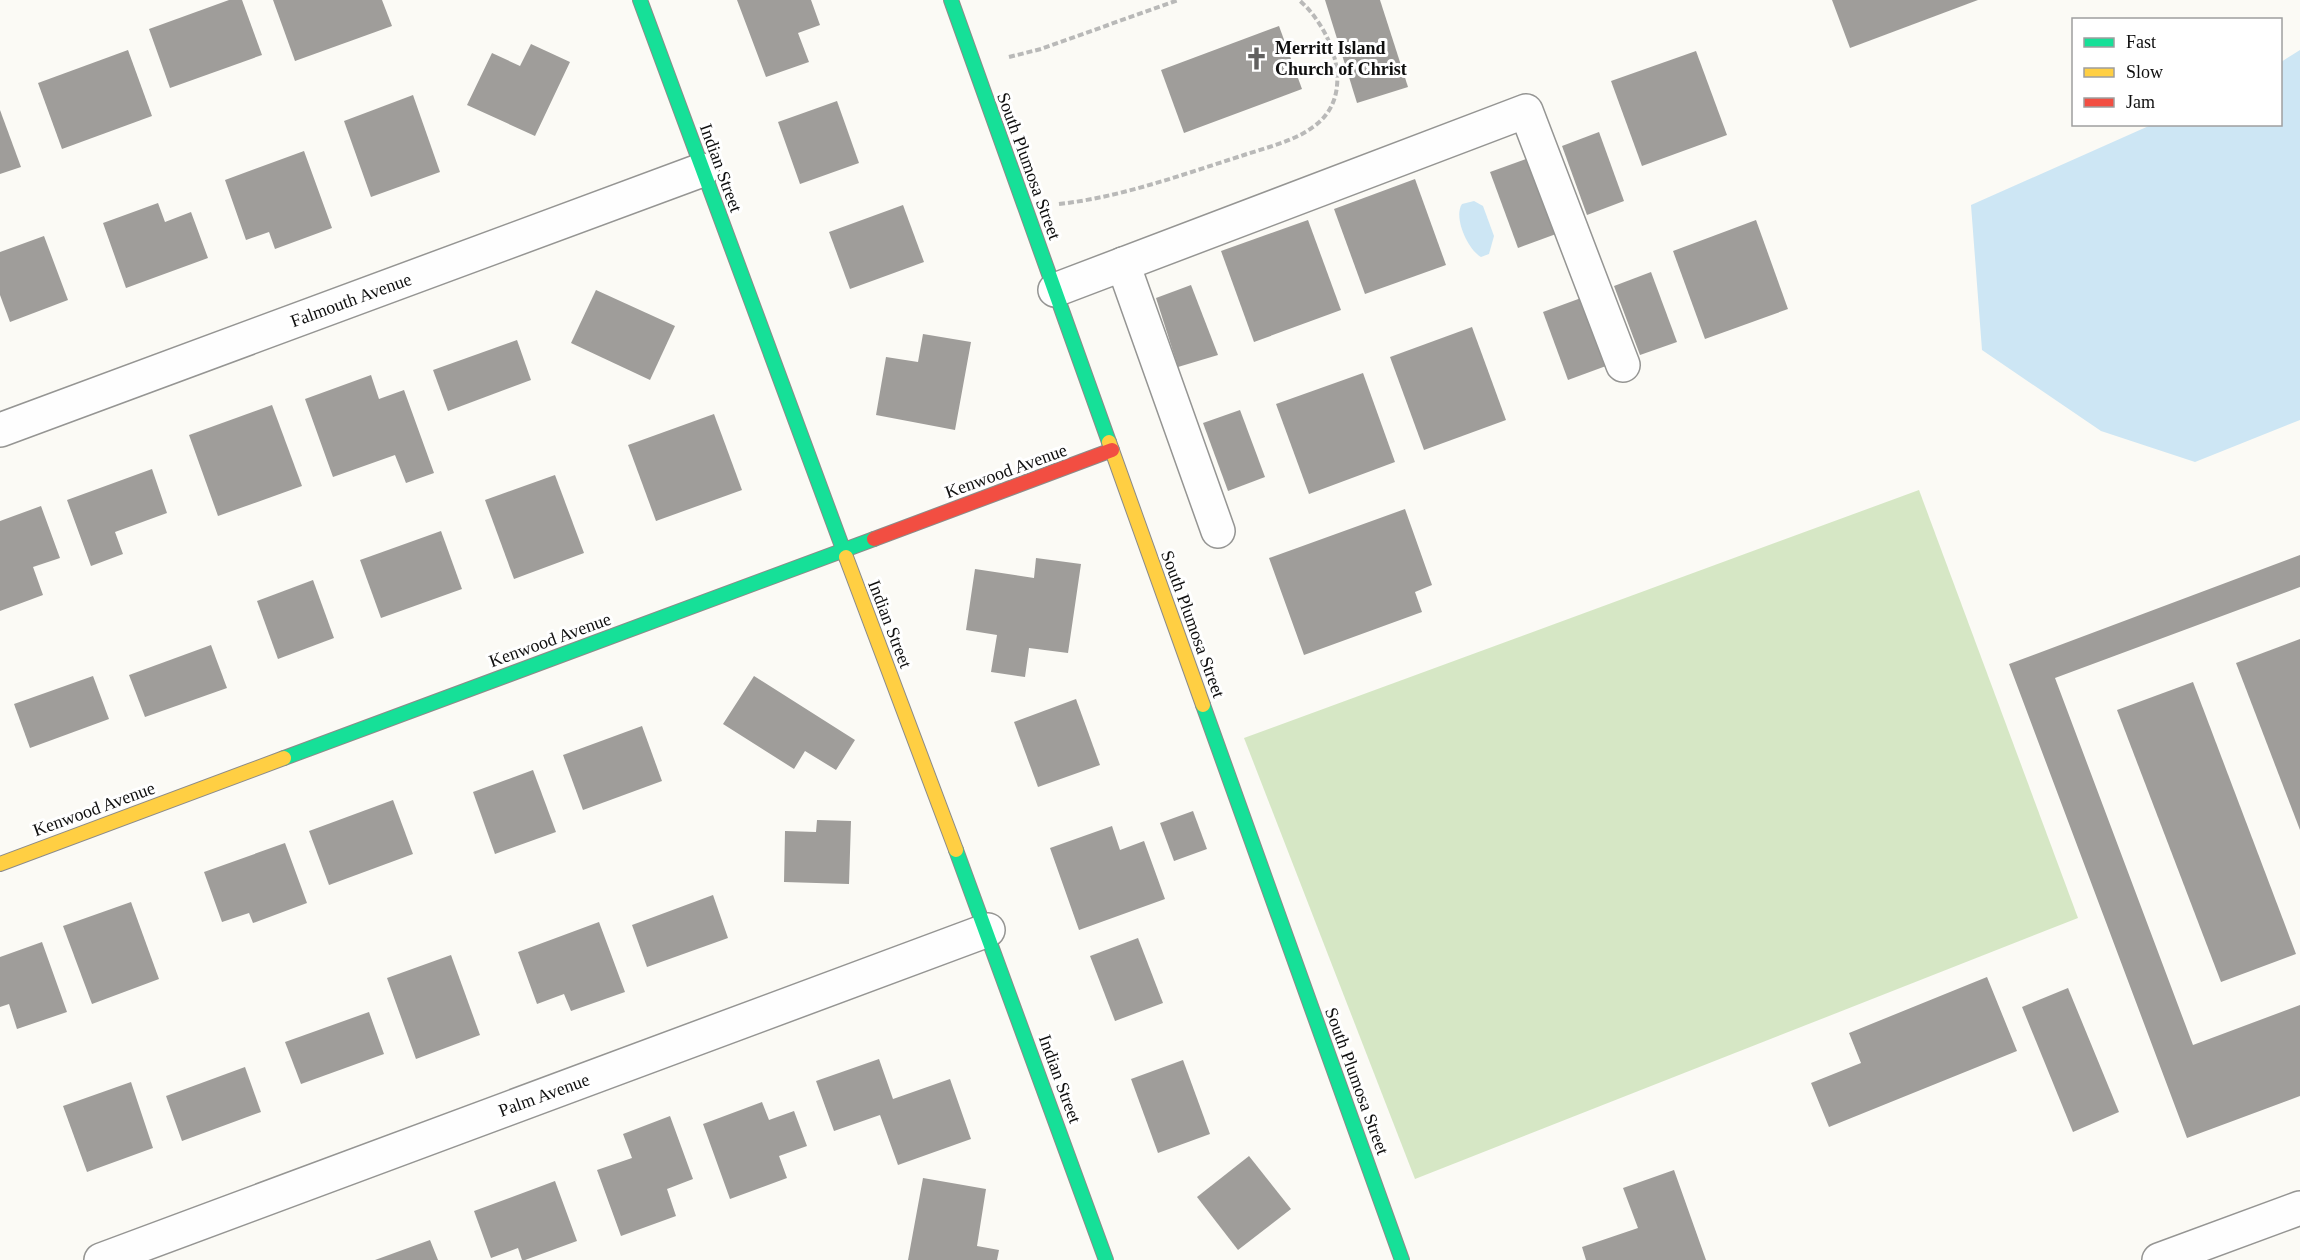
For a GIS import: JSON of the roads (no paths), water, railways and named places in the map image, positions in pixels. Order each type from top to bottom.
[{"type":"street","name":"Indian Street","points":[[640,0],[843,550],[988,930],[1106,1260]]},
{"type":"street","name":"South Plumosa Street","points":[[951,0],[1402,1260]]},
{"type":"street","points":[[1055,290],[1526,111],[1623,365]]},
{"type":"street","name":"Falmouth Avenue","points":[[0,430],[702,171]]},
{"type":"street","points":[[1123,264],[1218,531]]},
{"type":"street","name":"Kenwood Avenue","points":[[0,864],[1113,450]]},
{"type":"street","name":"Palm Avenue","points":[[101,1260],[988,930]]},
{"type":"street","points":[[2159,1260],[2300,1208]]},
{"type":"water","points":[[2300,50],[2300,420],[2195,462],[2101,431],[1982,350],[1971,205],[2149,126],[2282,126],[2282,61]]},
{"type":"water","points":[[1474,201],[1483,206],[1494,236],[1489,254],[1481,257],[1467,241],[1459,217],[1462,204]]},
{"type":"place","name":"Merritt Island Church of Christ","points":[[1257,58]]}]
